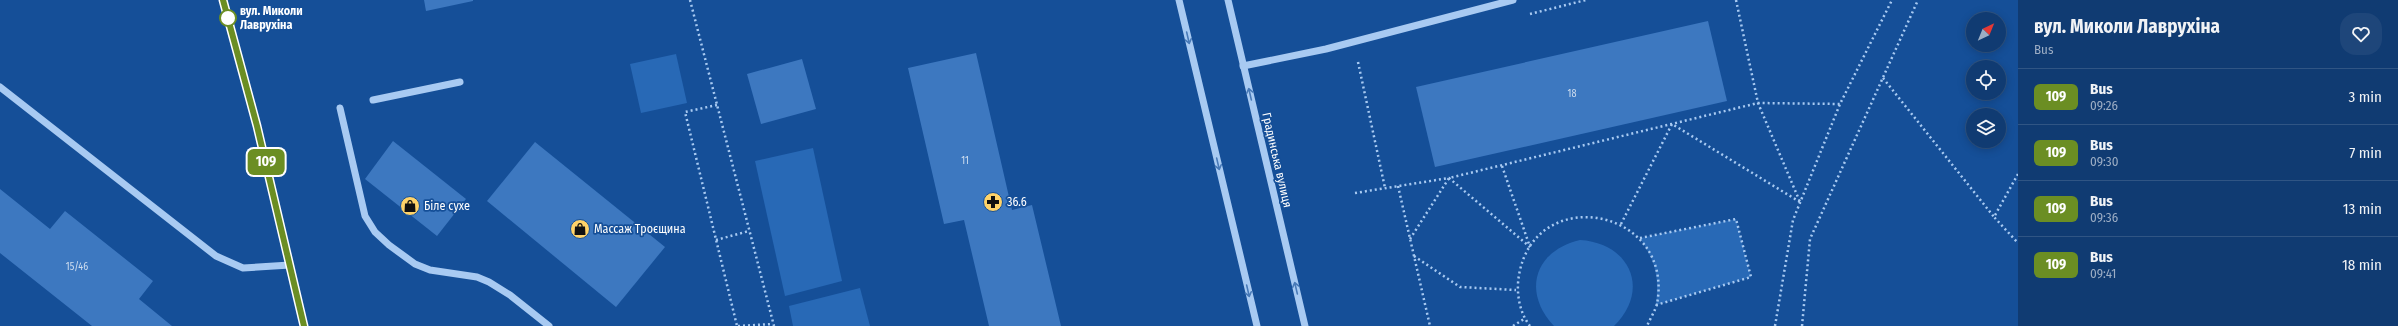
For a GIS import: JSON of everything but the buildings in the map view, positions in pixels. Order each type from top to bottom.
[{"type":"street","points":[[223,0],[257,126],[304,326]]},
{"type":"street","points":[[1179,0],[1256,326]]},
{"type":"street","name":"Градинська вулиця","points":[[1228,0],[1305,326]]},
{"type":"street","points":[[1243,66],[1326,49],[1353,40],[1494,2],[1513,0]]},
{"type":"street","points":[[373,100],[460,82]]},
{"type":"street","points":[[0,87],[216,256],[243,268],[290,265]]},
{"type":"street","points":[[340,108],[365,216],[375,232],[389,245],[415,264],[430,270],[477,277],[489,282],[510,295],[549,326]]},
{"type":"path","points":[[690,0],[773,325],[738,326],[685,112],[716,105]]},
{"type":"path","points":[[1736,0],[1758,103],[1800,202]]},
{"type":"path","points":[[1775,326],[1793,220],[1840,104],[1892,0]]},
{"type":"path","points":[[1802,326],[1810,239],[1918,0]]},
{"type":"path","points":[[1353,40],[1385,188]]},
{"type":"path","points":[[1883,78],[1994,217],[2018,243]]},
{"type":"path","points":[[1355,193],[1449,178],[1758,103],[1840,104]]},
{"type":"path","points":[[1672,124],[1800,202]]},
{"type":"path","points":[[1621,224],[1672,124]]},
{"type":"path","points":[[1502,166],[1530,247]]},
{"type":"path","points":[[1994,217],[2018,174]]},
{"type":"path","points":[[1410,239],[1449,178]]},
{"type":"path","points":[[1449,178],[1530,247]]},
{"type":"path","points":[[1398,186],[1430,326]]},
{"type":"path","points":[[1530,326],[1524,318],[1516,290],[1522,260],[1538,236],[1563,220],[1592,216],[1621,224],[1640,238],[1653,258],[1658,282],[1656,305],[1647,326]]},
{"type":"path","points":[[1640,238],[1736,219],[1751,277],[1656,305]]},
{"type":"path","points":[[716,240],[749,231]]},
{"type":"path","points":[[1414,255],[1460,287],[1516,290]]},
{"type":"path","points":[[1513,326],[1524,318]]},
{"type":"shaded area","points":[[676,54],[687,103],[641,113],[630,64]]},
{"type":"shaded area","points":[[813,148],[842,281],[785,296],[755,161]]},
{"type":"shaded area","points":[[1736,219],[1751,277],[1656,305],[1657,286],[1655,270],[1650,255],[1640,238]]},
{"type":"shaded area","points":[[1580,240],[1597,243],[1612,250],[1622,259],[1630,271],[1633,284],[1631,298],[1625,312],[1614,326],[1554,326],[1544,313],[1538,300],[1536,287],[1538,274],[1543,263],[1552,253],[1564,245]]},
{"type":"shaded area","points":[[860,288],[870,326],[793,326],[789,306]]},
{"type":"bus line","name":"109","points":[[223,0],[257,126],[304,326]]},
{"type":"place","name":"вул. Миколи Лаврухіна","points":[[228,18]]},
{"type":"place","name":"36.6","points":[[993,202]]},
{"type":"place","name":"Біле сухе","points":[[410,206]]},
{"type":"place","name":"Массаж Троєщина","points":[[580,229]]}]
